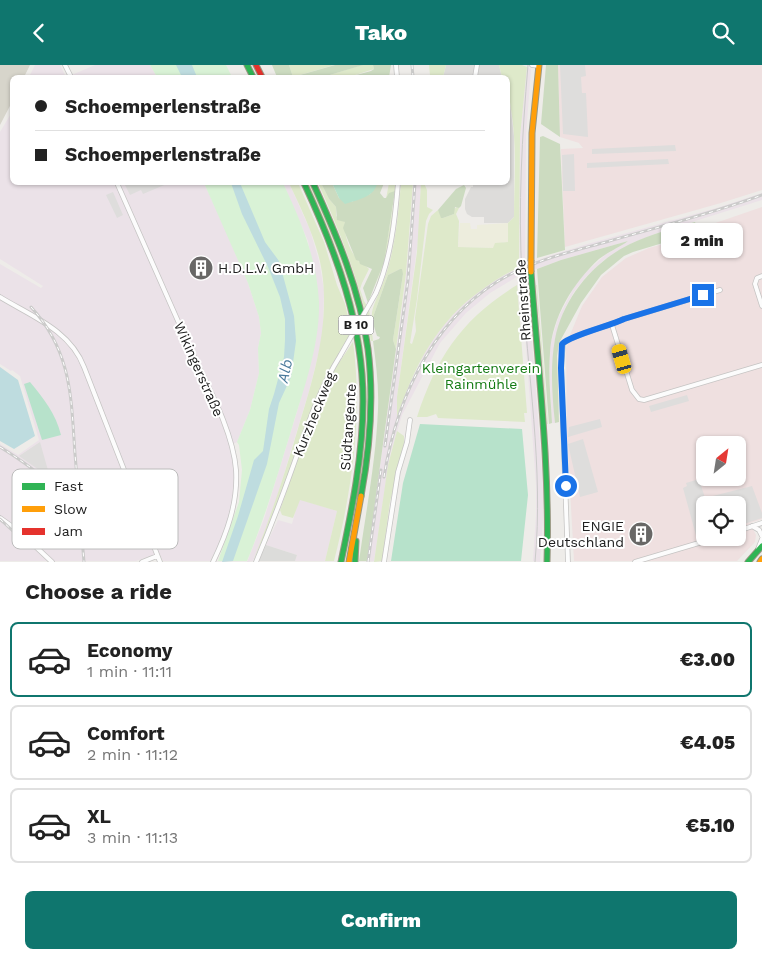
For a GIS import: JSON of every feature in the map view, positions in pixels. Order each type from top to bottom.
[{"type":"main road","name":"Rheinstraße","points":[[539,66],[532,133],[531,260],[549,507],[547,561]]},
{"type":"main road","name":"Südtangente","points":[[305,185],[327,233],[342,276],[356,328],[360,353],[363,407],[360,445],[340,561]]},
{"type":"main road","name":"Südtangente","points":[[314,185],[330,220],[350,275],[368,349],[370,425],[365,472],[349,561]]},
{"type":"main road","points":[[355,532],[355,561]]},
{"type":"main road","points":[[748,561],[762,546]]},
{"type":"street","points":[[532,65],[539,66]]},
{"type":"street","name":"Wikingerstraße","points":[[118,185],[207,385],[231,444],[236,470],[234,504],[227,529],[213,561]]},
{"type":"street","name":"Kurzheckweg","points":[[256,561],[275,516],[315,405],[324,385],[376,293],[390,245],[398,185]]},
{"type":"street","points":[[760,277],[755,284],[762,306]]},
{"type":"street","points":[[568,561],[561,368],[562,346],[568,339],[612,325],[624,319],[720,291]]},
{"type":"street","points":[[0,297],[65,337],[74,347],[82,360],[124,469]]},
{"type":"street","points":[[612,325],[632,391],[639,399],[644,400],[762,365]]},
{"type":"street","points":[[384,561],[398,472],[407,442],[410,419]]},
{"type":"street","points":[[0,518],[12,526]]},
{"type":"street","points":[[746,528],[762,523]]},
{"type":"street","points":[[752,526],[759,530],[762,537],[758,551]]},
{"type":"street","points":[[635,561],[696,544]]},
{"type":"street","points":[[39,549],[52,561]]},
{"type":"street","points":[[155,549],[160,561]]},
{"type":"street","points":[[142,561],[158,556]]},
{"type":"shaded area","points":[[0,65],[30,65],[25,75],[10,75],[10,106],[0,125]]},
{"type":"shaded area","points":[[35,65],[60,65],[65,75],[30,75]]},
{"type":"shaded area","points":[[95,65],[150,65],[156,75],[72,75]]},
{"type":"shaded area","points":[[446,65],[499,65],[502,75],[444,75]]},
{"type":"shaded area","points":[[558,65],[762,65],[762,190],[565,247],[561,149],[583,148],[579,143],[560,137]]},
{"type":"shaded area","points":[[560,65],[585,65],[586,76],[581,77],[582,93],[586,93],[588,137],[563,134]]},
{"type":"shaded area","points":[[527,67],[531,69],[526,136],[525,264],[520,265],[520,137]]},
{"type":"shaded area","points":[[510,104],[514,136],[514,217],[508,223],[484,223],[484,217],[472,217],[467,214],[465,199],[471,187],[473,185],[510,185]]},
{"type":"shaded area","points":[[10,115],[10,185],[205,185],[248,283],[259,317],[261,333],[258,348],[259,373],[250,410],[237,442],[231,445],[235,464],[236,492],[227,529],[210,561],[163,561],[159,553],[136,561],[0,561],[0,444],[18,455],[39,440],[20,376],[0,364],[0,264],[41,288],[43,286],[0,259],[0,132]]},
{"type":"shaded area","points":[[675,145],[676,151],[592,154],[592,149]]},
{"type":"shaded area","points":[[574,154],[575,191],[563,191],[562,155]]},
{"type":"shaded area","points":[[668,159],[669,164],[587,168],[587,163]]},
{"type":"shaded area","points":[[125,185],[164,185],[143,194],[141,190],[130,195]]},
{"type":"shaded area","points":[[284,185],[290,185],[310,230],[319,261],[324,290],[323,330],[309,391],[273,510],[253,561],[247,562],[264,519],[313,353],[318,318],[317,285],[308,241]]},
{"type":"shaded area","points":[[413,185],[421,185],[419,232],[397,397],[397,418],[424,353],[437,332],[472,296],[497,279],[546,257],[762,193],[762,200],[657,233],[632,243],[604,260],[586,277],[574,292],[565,308],[555,340],[552,378],[555,423],[552,423],[549,363],[550,345],[558,318],[574,287],[583,275],[605,255],[628,241],[561,260],[520,275],[490,293],[466,313],[440,343],[402,415],[390,455],[374,561],[367,562],[409,249]]},
{"type":"shaded area","points":[[113,192],[123,215],[117,218],[106,195]]},
{"type":"shaded area","points":[[762,207],[762,519],[750,523],[756,535],[755,542],[737,561],[574,561],[567,436],[566,348],[570,335],[582,306],[602,277],[626,258],[649,248],[699,234],[698,229]]},
{"type":"shaded area","points":[[527,277],[543,484],[540,562],[533,561],[536,485],[521,278]]},
{"type":"shaded area","points":[[687,395],[689,401],[651,412],[649,406]]},
{"type":"shaded area","points":[[600,419],[602,427],[568,437],[569,427]]},
{"type":"shaded area","points":[[583,439],[598,492],[580,497],[568,444]]},
{"type":"shaded area","points":[[40,442],[48,469],[38,469],[19,456]]},
{"type":"shaded area","points":[[696,480],[696,486],[701,486],[704,496],[696,496],[696,535],[683,488],[687,486],[686,483]]},
{"type":"shaded area","points":[[752,486],[762,518],[746,523],[746,496],[713,496]]},
{"type":"shaded area","points":[[299,499],[337,511],[325,561],[295,561],[297,555],[266,545],[278,520],[292,524]]},
{"type":"shaded area","points":[[266,545],[297,555],[295,561],[259,561]]},
{"type":"green space","points":[[150,65],[226,65],[231,75],[156,75]]},
{"type":"green space","points":[[272,65],[289,65],[292,75],[276,75]]},
{"type":"green space","points":[[289,65],[334,65],[300,75],[292,75]]},
{"type":"green space","points":[[335,65],[363,65],[330,75],[300,75]]},
{"type":"green space","points":[[362,65],[373,65],[374,69],[355,75],[330,75]]},
{"type":"green space","points":[[373,65],[391,65],[389,75],[356,75],[371,71],[374,69]]},
{"type":"green space","points":[[429,65],[446,65],[444,75],[430,75]]},
{"type":"green space","points":[[499,65],[522,65],[527,67],[520,137],[519,268],[509,272],[483,289],[453,315],[440,330],[411,380],[397,418],[397,397],[417,252],[421,185],[425,185],[427,190],[427,207],[433,210],[426,221],[410,343],[412,344],[416,331],[415,318],[428,224],[431,216],[438,210],[443,218],[454,214],[454,209],[459,208],[456,214],[459,221],[458,247],[493,248],[495,243],[508,242],[508,223],[514,217],[515,145],[510,101],[510,75],[502,75]]},
{"type":"green space","points":[[546,65],[558,65],[560,137],[541,124]]},
{"type":"green space","points":[[543,136],[560,144],[565,250],[537,258],[540,137]]},
{"type":"green space","points":[[205,185],[284,185],[307,241],[318,286],[319,302],[317,334],[310,366],[260,528],[247,561],[218,561],[239,502],[242,470],[237,442],[250,410],[259,373],[258,348],[261,333],[259,317],[248,283]]},
{"type":"green space","points":[[290,185],[299,185],[324,242],[345,304],[352,334],[325,377],[316,397],[273,516],[253,561],[271,513],[309,392],[322,333],[324,292],[322,272],[317,249]]},
{"type":"green space","points":[[308,185],[310,185],[338,251],[349,284],[363,350],[367,384],[366,420],[360,488],[354,515],[354,500],[365,417],[363,356],[351,297],[342,268]]},
{"type":"green space","points":[[319,185],[322,185],[329,199],[336,207],[336,216],[345,222],[346,236],[352,251],[358,261],[369,269],[360,289],[369,309],[373,341],[371,341],[362,300],[335,221]]},
{"type":"green space","points":[[322,185],[333,185],[339,198],[351,202],[370,194],[376,185],[383,185],[380,193],[384,198],[389,193],[395,191],[384,262],[368,303],[363,288],[372,269],[360,264],[356,260],[343,228],[345,222],[337,220],[336,207],[329,199]]},
{"type":"green space","points":[[333,185],[377,185],[373,192],[360,199],[345,204],[339,198]]},
{"type":"green space","points":[[389,185],[396,185],[390,240],[384,270],[374,292],[384,255],[395,192],[388,195],[386,199]]},
{"type":"green space","points":[[401,185],[413,185],[406,273],[396,349],[393,340],[403,274],[400,269],[388,275],[372,320],[372,315],[387,271],[397,221]]},
{"type":"green space","points":[[464,185],[466,188],[461,206],[459,208],[455,207],[454,214],[441,218],[438,210],[456,189]]},
{"type":"green space","points":[[695,222],[699,232],[624,256],[601,275],[581,303],[559,343],[557,356],[559,422],[555,423],[552,381],[553,349],[559,324],[572,296],[592,271],[616,252],[646,237]]},
{"type":"green space","points":[[460,223],[470,223],[471,229],[477,229],[477,225],[508,223],[508,242],[503,242],[493,248],[458,247]]},
{"type":"green space","points":[[628,241],[603,256],[590,268],[573,290],[560,314],[555,327],[550,353],[549,380],[552,423],[549,424],[537,269],[561,260]]},
{"type":"green space","points":[[402,269],[403,274],[393,340],[396,349],[367,561],[359,561],[377,428],[378,383],[373,341],[380,337],[377,336],[372,320],[388,275]]},
{"type":"green space","name":"Kleingartenverein Rainmühle","points":[[517,285],[527,413],[524,413],[525,422],[438,418],[436,414],[427,417],[417,417],[433,375],[454,341],[481,311]]},
{"type":"green space","points":[[537,285],[548,424],[547,424]]},
{"type":"green space","points":[[353,342],[357,397],[351,480],[334,561],[325,561],[337,511],[300,500],[293,518],[282,515],[280,510],[316,406],[334,370]]},
{"type":"green space","points":[[30,382],[53,413],[61,435],[42,440],[24,384]]},
{"type":"green space","points":[[420,424],[522,429],[528,495],[521,561],[391,561],[403,483]]},
{"type":"green space","points":[[397,431],[404,436],[404,443],[390,502],[382,561],[374,562],[388,465]]},
{"type":"water","points":[[176,65],[192,65],[196,75],[181,75]]},
{"type":"water","name":"Alb","points":[[232,185],[241,185],[265,242],[279,261],[294,316],[296,341],[291,377],[279,403],[267,464],[233,561],[222,562],[254,460],[263,451],[269,409],[284,357],[285,340],[285,319],[280,297],[268,267],[242,214]]},
{"type":"water","points":[[0,367],[18,380],[35,436],[14,449],[0,441]]},
{"type":"tram line","points":[[528,65],[522,145],[520,224],[524,313],[536,455],[537,526],[535,562]]},
{"type":"railway","points":[[412,65],[413,75]]},
{"type":"railway","points":[[385,446],[408,280],[415,185]]},
{"type":"railway","points":[[384,477],[399,415],[411,385],[426,356],[444,330],[466,306],[490,286],[530,265],[762,195]]},
{"type":"railway","points":[[31,307],[55,341],[62,358],[70,394],[76,469]]},
{"type":"railway","points":[[0,447],[33,469]]},
{"type":"railway","points":[[368,562],[381,470]]},
{"type":"railway","points":[[0,519],[12,530]]},
{"type":"railway","points":[[83,549],[84,562]]},
{"type":"traffic: fast","points":[[247,65],[252,75]]},
{"type":"traffic: fast","points":[[305,185],[327,235],[346,289],[353,316],[362,372],[363,421],[359,462],[341,562]]},
{"type":"traffic: fast","points":[[314,185],[339,243],[353,285],[368,349],[371,404],[367,460],[361,496]]},
{"type":"traffic: fast","points":[[531,272],[547,489],[547,562]]},
{"type":"traffic: fast","points":[[355,562],[356,541]]},
{"type":"traffic: fast","points":[[748,562],[762,546]]},
{"type":"traffic: slow","points":[[531,260],[532,133],[539,65]]},
{"type":"traffic: slow","points":[[531,260],[531,272]]},
{"type":"traffic: slow","points":[[349,562],[361,496]]},
{"type":"traffic: jam","points":[[256,65],[261,75]]},
{"type":"place","name":"H.D.L.V. GmbH","points":[[201,268]]},
{"type":"place","name":"ENGIE Deutschland","points":[[641,534]]},
{"type":"route","points":[[566,486],[561,368],[562,344],[568,339],[612,325],[624,319],[703,295]]}]
